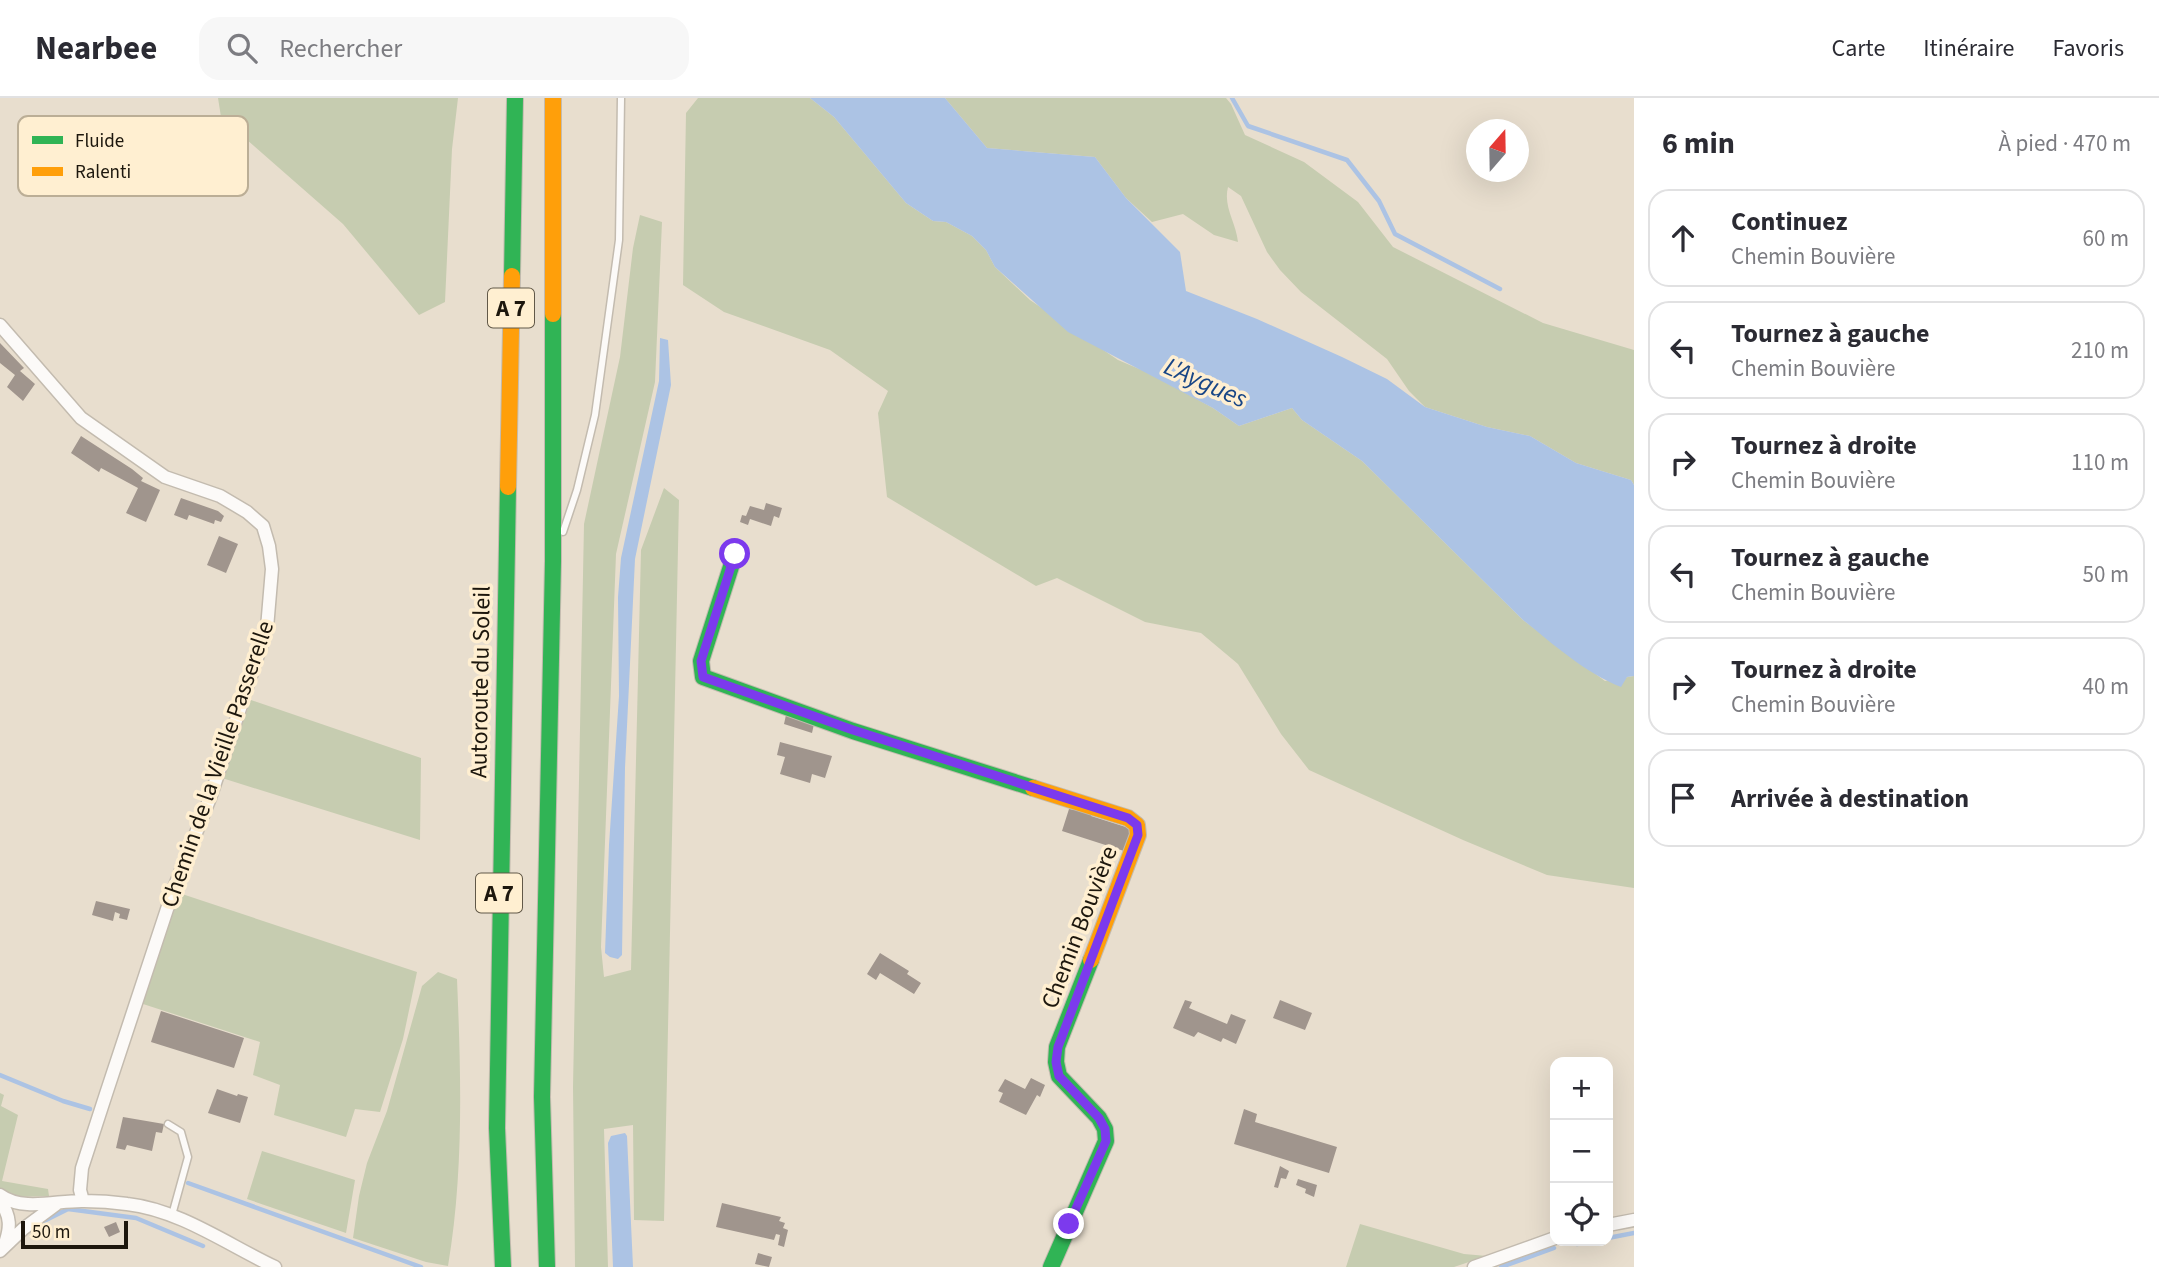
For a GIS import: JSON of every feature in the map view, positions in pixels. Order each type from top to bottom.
[{"type":"main road","name":"Autoroute du Soleil","points":[[503,1267],[497,1128],[498,998],[515,98]]},
{"type":"main road","name":"A 7","points":[[547,1267],[542,1097],[553,561],[553,98]]},
{"type":"main road","name":"Chemin Bouvière","points":[[735,554],[701,661],[703,677],[853,730],[1128,818],[1137,825],[1138,835],[1058,1047],[1056,1062],[1059,1076],[1099,1118],[1105,1129],[1106,1141],[1051,1267]]},
{"type":"street","name":"Chemin de la Vieille Passerelle","points":[[0,325],[81,418],[165,477],[220,496],[263,526],[272,569],[267,628],[210,798],[174,888],[82,1168],[80,1189],[83,1201]]},
{"type":"street","points":[[0,1195],[24,1203],[83,1201],[129,1204],[172,1215],[275,1267]]},
{"type":"street","points":[[0,1201],[9,1217],[1,1250]]},
{"type":"street","points":[[1,1250],[23,1229],[59,1202]]},
{"type":"street","points":[[9,1224],[24,1203]]},
{"type":"street","points":[[23,1229],[29,1212],[24,1203]]},
{"type":"street","points":[[1613,1224],[1634,1220]]},
{"type":"street","points":[[1474,1267],[1550,1240]]},
{"type":"lane","points":[[553,561],[577,490],[595,415],[619,240],[621,98]]},
{"type":"lane","points":[[169,1124],[181,1132],[188,1157],[172,1215]]},
{"type":"green space","points":[[218,98],[458,98],[452,149],[445,302],[419,315],[343,224],[248,141],[248,116],[221,116]]},
{"type":"green space","points":[[698,98],[810,98],[834,117],[906,203],[933,221],[946,222],[972,236],[986,250],[995,267],[1030,300],[1118,360],[1151,374],[1213,408],[1239,426],[1292,408],[1302,420],[1362,461],[1523,620],[1605,681],[1634,676],[1634,888],[1547,875],[1309,770],[1281,734],[1238,664],[1201,633],[1145,622],[1057,578],[1036,586],[887,497],[878,413],[888,391],[830,350],[724,312],[683,285],[686,113]]},
{"type":"green space","points":[[945,98],[1226,98],[1245,135],[1304,162],[1358,202],[1393,247],[1543,323],[1634,350],[1634,485],[1631,480],[1576,463],[1530,436],[1487,427],[1425,407],[1409,391],[1387,359],[1301,292],[1280,270],[1267,252],[1241,196],[1228,187],[1228,208],[1238,242],[1214,235],[1183,214],[1152,222],[1126,198],[1095,157],[987,148]]},
{"type":"green space","points":[[640,215],[662,222],[655,382],[616,554],[601,947],[604,977],[631,970],[641,550],[664,488],[679,500],[664,1221],[634,1220],[633,1125],[604,1129],[608,1267],[575,1267],[573,1087],[584,524],[620,357],[633,248]]},
{"type":"green space","points":[[251,700],[421,758],[420,840],[222,778]]},
{"type":"green space","points":[[179,893],[417,972],[403,1039],[380,1112],[355,1109],[346,1137],[274,1115],[280,1085],[253,1075],[260,1042],[140,1003]]},
{"type":"green space","points":[[438,972],[457,979],[459,1159],[448,1266],[426,1262],[353,1238],[367,1163],[387,1111],[422,986]]},
{"type":"green space","points":[[0,1093],[4,1095],[1,1106],[18,1115],[2,1181],[48,1189],[49,1196],[14,1197],[0,1191]]},
{"type":"green space","points":[[262,1151],[355,1180],[346,1233],[247,1199]]},
{"type":"green space","points":[[1360,1224],[1464,1254],[1487,1256],[1454,1267],[1346,1267]]},
{"type":"water","name":"L'Aygues","points":[[810,98],[945,98],[987,148],[1095,157],[1126,198],[1180,252],[1186,291],[1342,357],[1387,379],[1425,407],[1487,427],[1530,436],[1576,463],[1631,480],[1634,485],[1634,676],[1627,677],[1621,687],[1582,666],[1558,648],[1523,620],[1362,461],[1302,420],[1292,408],[1239,426],[1213,408],[1068,332],[995,267],[986,250],[972,236],[946,222],[933,221],[906,203],[834,117]]},
{"type":"water","points":[[660,338],[668,340],[671,385],[635,559],[625,768],[622,955],[618,959],[605,953],[619,696],[618,597],[621,558],[659,381]]},
{"type":"water","points":[[625,1133],[633,1267],[613,1267],[608,1143],[611,1136]]},
{"type":"building","points":[[0,343],[24,368],[20,371],[35,384],[23,401],[7,387],[15,375],[0,363]]},
{"type":"building","points":[[81,436],[132,469],[143,478],[141,481],[160,490],[146,522],[126,513],[138,488],[101,468],[99,472],[71,453]]},
{"type":"building","points":[[181,498],[218,511],[224,516],[221,522],[215,520],[214,524],[189,515],[187,520],[174,515]]},
{"type":"building","points":[[766,503],[782,508],[779,518],[774,516],[771,526],[750,519],[748,525],[740,522],[750,506],[764,510]]},
{"type":"building","points":[[219,536],[238,544],[226,573],[207,565]]},
{"type":"building","points":[[786,715],[814,724],[812,733],[784,724]]},
{"type":"building","points":[[780,742],[832,756],[825,778],[812,774],[810,783],[780,774],[785,757],[777,755]]},
{"type":"building","points":[[1076,806],[1092,811],[1091,816],[1132,829],[1124,851],[1062,831],[1069,809],[1075,810]]},
{"type":"building","points":[[96,901],[130,909],[127,920],[119,918],[120,914],[115,912],[113,921],[92,915]]},
{"type":"building","points":[[880,953],[909,971],[907,974],[921,983],[914,994],[880,973],[876,980],[867,974]]},
{"type":"building","points":[[1185,1000],[1192,1002],[1189,1008],[1227,1024],[1231,1014],[1246,1020],[1236,1044],[1223,1038],[1221,1042],[1198,1032],[1194,1037],[1173,1028]]},
{"type":"building","points":[[1280,1000],[1312,1013],[1305,1030],[1273,1018]]},
{"type":"building","points":[[161,1011],[244,1038],[234,1068],[151,1042]]},
{"type":"building","points":[[1031,1078],[1045,1085],[1040,1097],[1037,1095],[1026,1115],[999,1102],[1003,1093],[998,1091],[1005,1079],[1025,1089]]},
{"type":"building","points":[[217,1089],[248,1097],[240,1123],[208,1113]]},
{"type":"building","points":[[1244,1109],[1257,1114],[1255,1122],[1337,1147],[1329,1173],[1234,1144]]},
{"type":"building","points":[[123,1117],[164,1124],[162,1133],[156,1132],[152,1151],[127,1145],[125,1150],[116,1148]]},
{"type":"building","points":[[1280,1166],[1289,1171],[1286,1179],[1281,1178],[1278,1188],[1274,1187]]},
{"type":"building","points":[[1298,1179],[1317,1185],[1314,1197],[1305,1193],[1306,1189],[1296,1185]]},
{"type":"building","points":[[722,1203],[781,1217],[779,1221],[785,1223],[783,1228],[788,1230],[784,1247],[778,1245],[780,1235],[776,1234],[774,1240],[716,1227]]},
{"type":"building","points":[[116,1222],[120,1232],[109,1237],[104,1227]]},
{"type":"building","points":[[758,1253],[772,1257],[769,1267],[755,1264]]},
{"type":"waterway","points":[[1232,98],[1248,126],[1347,160],[1379,201],[1395,234],[1500,289]]},
{"type":"waterway","points":[[0,1075],[90,1109]]},
{"type":"waterway","points":[[188,1183],[421,1267]]},
{"type":"waterway","points":[[42,1222],[68,1209],[136,1218],[203,1246]]},
{"type":"waterway","points":[[1613,1237],[1634,1233]]},
{"type":"waterway","points":[[1501,1267],[1554,1248]]},
{"type":"traffic: fast","points":[[512,276],[515,98]]},
{"type":"traffic: fast","points":[[547,1267],[542,1097],[553,561],[553,314]]},
{"type":"traffic: fast","points":[[503,1267],[497,1128],[508,487]]},
{"type":"traffic: fast","points":[[735,554],[701,661],[703,677],[853,731],[1033,788]]},
{"type":"traffic: fast","points":[[1051,1267],[1106,1141],[1105,1129],[1099,1118],[1059,1076],[1056,1062],[1057,1047],[1091,960]]},
{"type":"traffic: slow","points":[[553,98],[553,314]]},
{"type":"traffic: slow","points":[[508,487],[512,276]]},
{"type":"traffic: slow","points":[[1033,788],[1128,818],[1137,825],[1138,835],[1091,960]]},
{"type":"route","points":[[735,554],[701,661],[703,677],[853,730],[1128,818],[1137,825],[1138,835],[1058,1047],[1056,1062],[1059,1076],[1099,1118],[1105,1129],[1106,1141],[1069,1224]]}]
